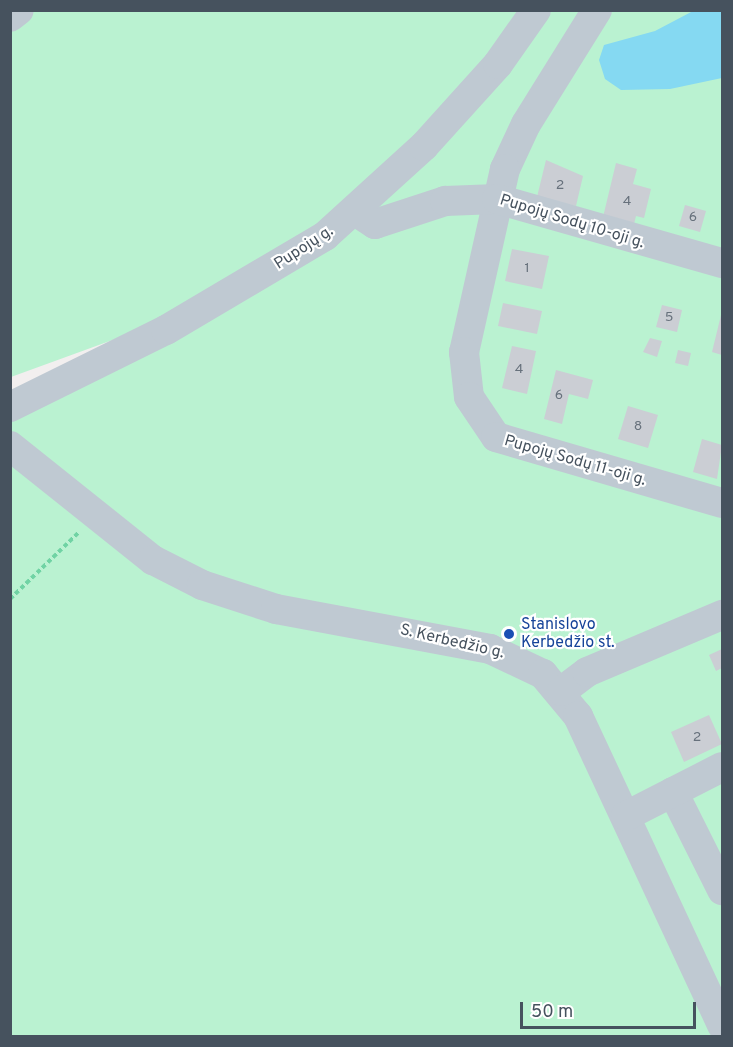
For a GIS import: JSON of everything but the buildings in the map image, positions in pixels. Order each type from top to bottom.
[{"type":"street","points":[[10,17],[20,10]]},
{"type":"street","name":"Pupojų g.","points":[[10,407],[166,330],[315,242],[355,211],[491,73],[536,10]]},
{"type":"street","name":"Pupojų Sodų 11-oji g.","points":[[597,10],[526,124],[497,199],[464,352],[469,397],[496,437],[723,503]]},
{"type":"street","name":"Pupojų Sodų 10-oji g.","points":[[355,211],[375,224],[445,201],[497,199],[723,263]]},
{"type":"street","name":"S. Kerbedžio g.","points":[[10,446],[153,560],[202,585],[276,609],[490,649],[516,657],[562,691],[626,816],[723,1025]]},
{"type":"street","points":[[562,691],[587,672],[723,615]]},
{"type":"street","points":[[626,816],[723,767]]},
{"type":"street","points":[[673,792],[723,890]]},
{"type":"path","points":[[10,599],[95,516]]},
{"type":"green space","points":[[11,11],[722,11],[722,1036],[11,1036],[11,416],[140,330],[11,377]]},
{"type":"water","points":[[693,11],[722,11],[722,78],[670,89],[621,90],[605,79],[599,60],[604,45],[655,31]]},
{"type":"place","name":"Stanislovo Kerbedžio st.","points":[[509,634]]}]
